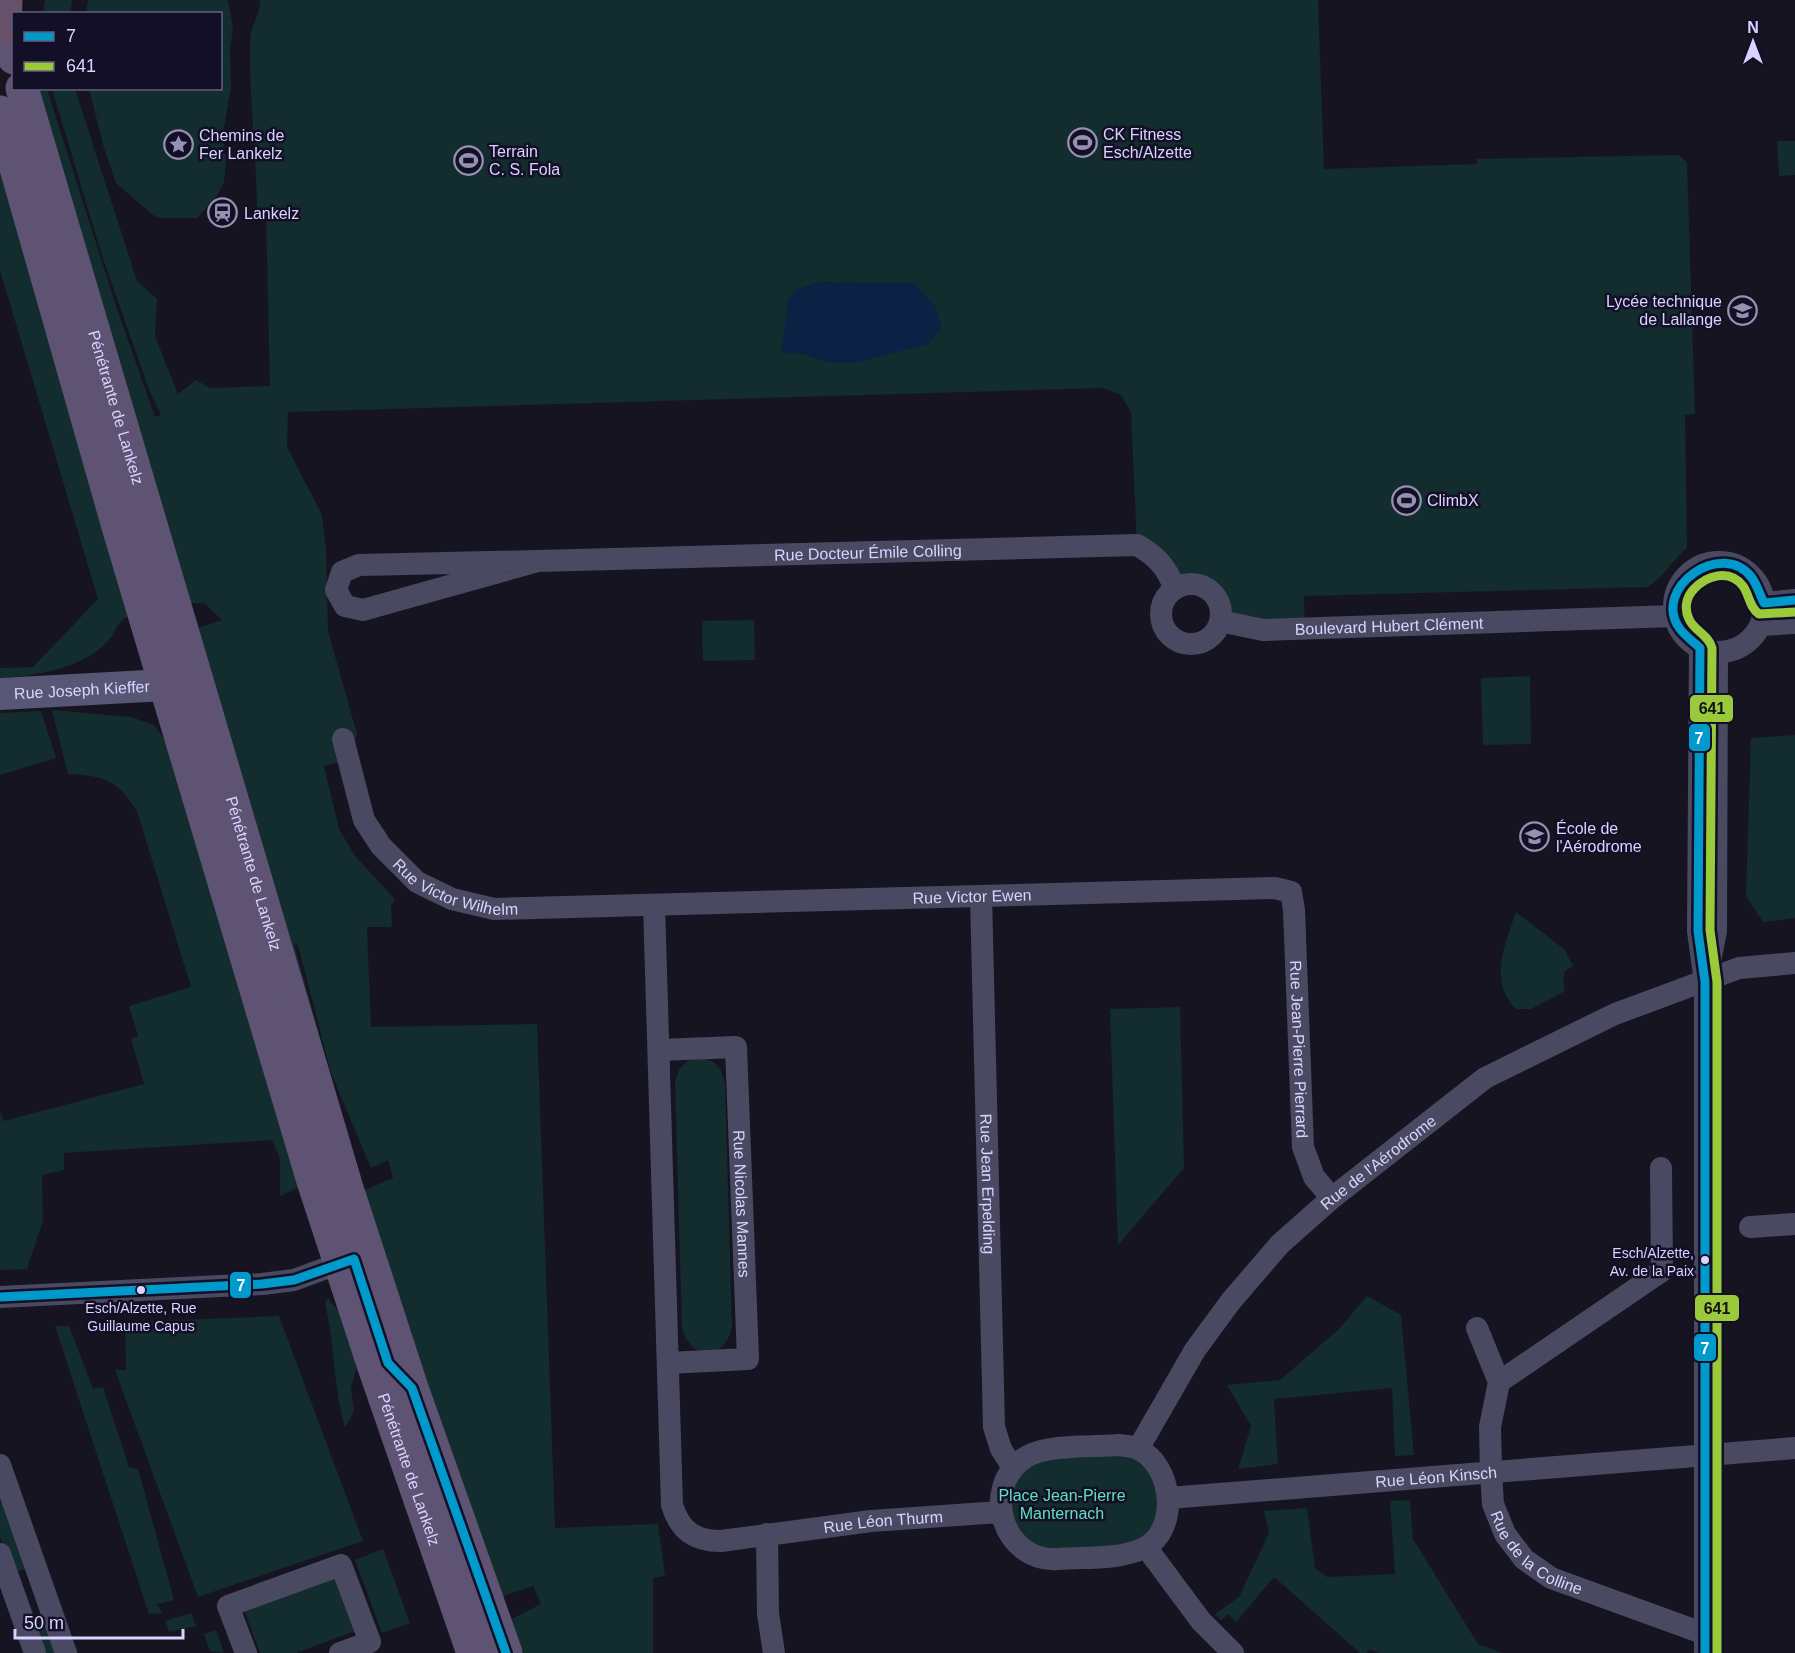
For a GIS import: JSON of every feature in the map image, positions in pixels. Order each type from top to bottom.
[{"type":"main road","name":"Pénétrante de Lankelz","points":[[23,90],[179,680],[254,879],[354,1258],[412,1388],[506,1653]]},
{"type":"main road","name":"Pénétrante de Lankelz","points":[[0,112],[179,680],[473,1653]]},
{"type":"main road","name":"Rue Joseph Kieffer","points":[[0,694],[179,680]]},
{"type":"street","name":"Rue Docteur Émile Colling","points":[[538,561],[363,610],[345,606],[336,590],[342,572],[359,565],[1137,545],[1153,554],[1168,570],[1175,589]]},
{"type":"street","points":[[1723,562],[1746,571],[1761,590],[1762,614],[1743,647],[1708,650],[1688,640],[1679,629],[1674,616],[1673,602],[1677,588],[1696,568],[1709,563],[1723,562]]},
{"type":"street","points":[[1185,585],[1204,588],[1218,602],[1220,621],[1210,637],[1201,642],[1182,643],[1173,638],[1162,623],[1161,613],[1168,595],[1185,585]]},
{"type":"street","points":[[1762,614],[1795,600]]},
{"type":"street","points":[[1762,614],[1795,623]]},
{"type":"street","name":"Boulevard Hubert Clément","points":[[1220,621],[1263,630],[1674,616]]},
{"type":"street","points":[[1705,1643],[1706,982],[1698,931],[1708,650]]},
{"type":"street","name":"Rue Victor Wilhelm","points":[[343,739],[364,820],[381,846],[417,882],[452,899],[494,909],[654,905]]},
{"type":"street","name":"Rue Victor Ewen","points":[[654,905],[1275,888],[1291,892]]},
{"type":"street","name":"Rue Jean-Pierre Pierrard","points":[[1291,892],[1294,910],[1303,1147],[1314,1177],[1332,1198]]},
{"type":"street","name":"Rue Jean Erpelding","points":[[981,896],[994,1427],[1001,1449],[1013,1468]]},
{"type":"street","points":[[654,905],[672,1505],[676,1520],[685,1531],[705,1541],[767,1534],[768,1614],[774,1653]]},
{"type":"street","name":"Rue de l'Aérodrome","points":[[1138,1449],[1195,1350],[1231,1301],[1280,1244],[1332,1198],[1485,1078],[1615,1014],[1739,968],[1795,963]]},
{"type":"street","name":"Rue Nicolas Mannes","points":[[659,1050],[736,1047],[748,1359],[668,1363]]},
{"type":"street","points":[[1477,1328],[1499,1382],[1662,1270],[1660,1168]]},
{"type":"street","points":[[1750,1227],[1795,1224]]},
{"type":"street","points":[[0,1297],[262,1284],[294,1280],[354,1258]]},
{"type":"street","name":"Rue de la Colline","points":[[1499,1382],[1490,1427],[1493,1504],[1505,1534],[1524,1559],[1551,1578],[1705,1643]]},
{"type":"street","points":[[1120,1445],[1138,1449],[1154,1462],[1164,1479],[1169,1498],[1167,1516],[1158,1533],[1146,1547],[1127,1554],[1047,1560],[1024,1551],[1008,1534],[1000,1512],[1002,1488],[1013,1468],[1040,1450],[1120,1445]]},
{"type":"street","name":"Rue Léon Kinsch","points":[[1169,1498],[1795,1448]]},
{"type":"street","points":[[0,1465],[66,1653]]},
{"type":"street","name":"Rue Léon Thurm","points":[[767,1534],[871,1521],[1000,1512]]},
{"type":"street","points":[[1146,1547],[1201,1621],[1233,1653]]},
{"type":"street","points":[[0,1554],[35,1653]]},
{"type":"street","points":[[246,1653],[228,1606],[341,1564],[370,1642],[340,1653]]},
{"type":"green space","points":[[45,0],[72,0],[70,12],[43,12]]},
{"type":"green space","points":[[88,0],[228,0],[233,29],[230,49],[231,87],[223,133],[226,163],[224,182],[217,196],[197,218],[159,218],[116,183],[104,148],[89,90],[222,90],[222,12],[86,12]]},
{"type":"green space","points":[[260,0],[1318,0],[1324,169],[1477,164],[1477,159],[1679,155],[1687,163],[1695,414],[1685,415],[1687,548],[1658,579],[1647,587],[1304,596],[1305,628],[1220,611],[1215,599],[1207,591],[1197,586],[1185,585],[1137,545],[1131,413],[1121,395],[1103,388],[288,412],[287,447],[322,515],[326,549],[328,631],[357,734],[348,760],[324,766],[339,829],[355,856],[395,899],[391,906],[392,927],[367,927],[371,1027],[537,1024],[555,1528],[658,1524],[665,1576],[653,1578],[653,1653],[521,1653],[508,1621],[541,1604],[533,1586],[498,1598],[360,1192],[393,1178],[388,1160],[371,1168],[331,1073],[298,945],[294,944],[358,1173],[192,630],[222,620],[204,603],[185,603],[33,90],[47,90],[116,306],[155,417],[161,415],[150,392],[102,256],[52,90],[75,90],[137,281],[157,299],[155,336],[178,394],[196,380],[210,388],[270,386],[266,216],[257,215],[250,65],[250,37]]},
{"type":"green space","points":[[1777,141],[1795,141],[1795,175],[1779,176]]},
{"type":"green space","points":[[0,159],[134,616],[124,618],[108,641],[85,658],[43,673],[0,678],[0,668],[33,667],[98,599],[0,270]]},
{"type":"green space","points":[[754,620],[755,660],[703,661],[702,621]]},
{"type":"green space","points":[[1530,676],[1531,744],[1483,745],[1481,678]]},
{"type":"green space","points":[[52,710],[131,717],[154,725],[166,741],[303,1185],[280,1196],[280,1159],[272,1140],[64,1153],[64,1170],[42,1175],[43,1221],[27,1269],[0,1270],[0,1112],[4,1121],[144,1084],[131,1039],[138,1036],[129,1006],[191,987],[137,811],[123,792],[108,781],[91,776],[68,774]]},
{"type":"green space","points":[[41,711],[56,758],[0,775],[0,713]]},
{"type":"green space","points":[[1795,735],[1795,918],[1763,922],[1746,896],[1751,738]]},
{"type":"green space","points":[[1516,912],[1564,949],[1573,966],[1565,971],[1563,982],[1565,991],[1531,1009],[1516,1009],[1503,987],[1501,975],[1501,962],[1507,936]]},
{"type":"green space","points":[[1180,1007],[1184,1168],[1118,1245],[1110,1009]]},
{"type":"green space","points":[[700,1057],[710,1060],[717,1066],[725,1083],[732,1326],[723,1346],[708,1353],[700,1352],[693,1347],[686,1339],[682,1328],[675,1083],[683,1066],[690,1060]]},
{"type":"green space","points":[[1367,1296],[1401,1315],[1414,1455],[1395,1456],[1392,1388],[1274,1399],[1278,1464],[1238,1469],[1251,1426],[1227,1385],[1280,1380],[1339,1329]]},
{"type":"green space","points":[[328,1298],[347,1322],[359,1360],[351,1387],[354,1411],[345,1428],[338,1397],[325,1303]]},
{"type":"green space","points":[[279,1316],[363,1541],[198,1597],[115,1370],[126,1370],[125,1322]]},
{"type":"green space","points":[[55,1326],[69,1326],[93,1389],[103,1387],[129,1467],[138,1469],[174,1600],[157,1604],[162,1613],[149,1614]]},
{"type":"green space","name":"Place Jean-Pierre Manternach","points":[[1138,1449],[1169,1498],[1146,1547],[1025,1551],[1002,1488],[1026,1457]]},
{"type":"green space","points":[[1410,1500],[1413,1539],[1478,1644],[1502,1653],[1379,1653],[1370,1649],[1366,1653],[1360,1653],[1274,1577],[1236,1622],[1228,1614],[1221,1620],[1215,1614],[1239,1597],[1269,1533],[1264,1511],[1307,1508],[1315,1568],[1327,1577],[1395,1574],[1390,1501]]},
{"type":"green space","points":[[6,1501],[29,1568],[13,1573],[0,1537],[0,1503]]},
{"type":"green space","points":[[383,1549],[410,1623],[382,1633],[355,1560]]},
{"type":"green space","points":[[335,1576],[355,1631],[296,1653],[260,1653],[244,1610]]},
{"type":"green space","points":[[191,1613],[196,1626],[169,1632],[165,1621]]},
{"type":"green space","points":[[47,1619],[59,1653],[40,1653],[31,1625]]},
{"type":"green space","points":[[216,1630],[224,1653],[210,1651],[204,1634]]},
{"type":"water","points":[[818,282],[914,283],[935,306],[942,328],[928,344],[854,363],[825,362],[804,354],[781,352],[788,300],[796,290]]},
{"type":"transit line","name":"7","points":[[1705,1653],[1705,982],[1698,931],[1700,648],[1680,629],[1673,613],[1675,598],[1682,584],[1694,573],[1709,566],[1724,563],[1739,567],[1752,578],[1764,603],[1795,600]]},
{"type":"transit line","name":"641","points":[[1717,1653],[1717,982],[1710,930],[1712,648],[1708,640],[1691,623],[1686,607],[1689,596],[1699,584],[1711,578],[1725,576],[1737,580],[1743,586],[1753,608],[1759,614],[1795,612]]},
{"type":"transit line","name":"7","points":[[0,1297],[262,1284],[294,1280],[354,1259],[388,1363],[412,1388],[506,1653]]},
{"type":"place","name":"CK Fitness Esch/Alzette","points":[[1082,143]]},
{"type":"place","name":"Chemins de Fer Lankelz","points":[[178,144]]},
{"type":"place","name":"Terrain C. S. Fola","points":[[468,160]]},
{"type":"place","name":"Lankelz","points":[[223,213]]},
{"type":"place","name":"Lycée technique de Lallange","points":[[1743,310]]},
{"type":"place","name":"ClimbX","points":[[1406,500]]},
{"type":"place","name":"École de l'Aérodrome","points":[[1535,837]]},
{"type":"place","name":"Esch/Alzette, Av. de la Paix","points":[[1705,1260]]},
{"type":"place","name":"Esch/Alzette, Rue Guillaume Capus","points":[[141,1290]]}]
